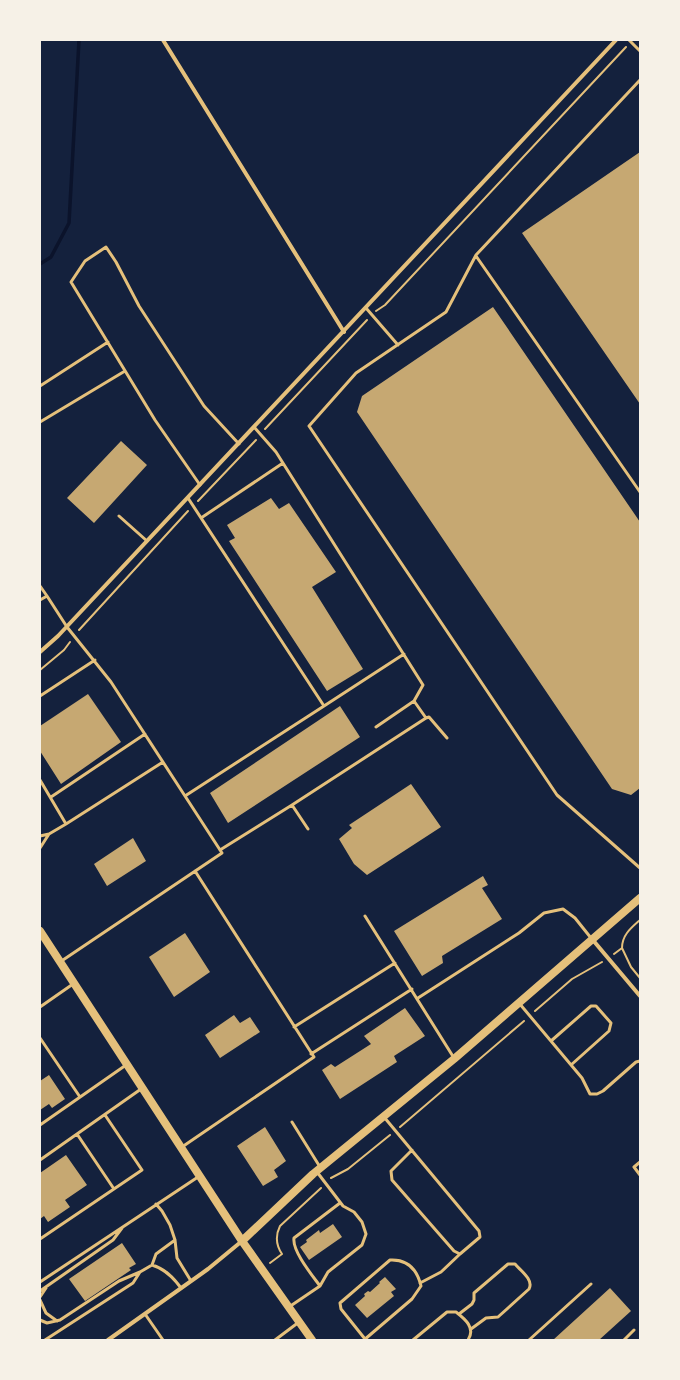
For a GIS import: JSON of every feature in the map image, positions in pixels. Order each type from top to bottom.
[{"type":"main road","points":[[242,1241],[319,1170],[454,1059],[640,898]]},
{"type":"main road","points":[[41,934],[182,1147],[242,1241],[312,1340]]},
{"type":"street","points":[[163,40],[344,332]]},
{"type":"street","points":[[40,652],[67,626],[147,542],[614,41]]},
{"type":"street","points":[[592,939],[640,996]]},
{"type":"street","points":[[108,1340],[191,1281],[242,1241]]},
{"type":"lane","points":[[630,41],[640,50]]},
{"type":"lane","points":[[640,80],[476,256],[446,312],[356,373],[309,426],[557,795],[640,868]]},
{"type":"lane","points":[[200,485],[155,420],[71,282],[85,260],[106,246],[139,306],[204,406],[238,444]]},
{"type":"lane","points":[[476,256],[640,492]]},
{"type":"lane","points":[[366,308],[398,345]]},
{"type":"lane","points":[[40,386],[108,342]]},
{"type":"lane","points":[[40,422],[125,371]]},
{"type":"lane","points":[[254,427],[283,463],[423,685],[414,701],[376,727]]},
{"type":"lane","points":[[201,518],[283,463]]},
{"type":"lane","points":[[188,498],[324,706]]},
{"type":"lane","points":[[119,516],[147,542]]},
{"type":"lane","points":[[40,586],[67,626],[111,682],[222,853],[60,962]]},
{"type":"lane","points":[[40,600],[47,596]]},
{"type":"lane","points":[[185,796],[404,654]]},
{"type":"lane","points":[[40,696],[94,660]]},
{"type":"lane","points":[[414,701],[426,718],[430,718],[447,738]]},
{"type":"lane","points":[[220,850],[426,718]]},
{"type":"lane","points":[[51,797],[144,734]]},
{"type":"lane","points":[[40,836],[49,834],[66,824],[163,762]]},
{"type":"lane","points":[[40,780],[66,824]]},
{"type":"lane","points":[[292,805],[308,829]]},
{"type":"lane","points":[[40,848],[49,834]]},
{"type":"lane","points":[[182,1147],[314,1057],[196,871]]},
{"type":"lane","points":[[418,998],[519,933],[544,914],[563,909],[575,918],[592,939]]},
{"type":"lane","points":[[365,916],[418,998],[454,1059]]},
{"type":"lane","points":[[294,1027],[395,963]]},
{"type":"lane","points":[[40,1007],[74,983]]},
{"type":"lane","points":[[312,1054],[412,989]]},
{"type":"lane","points":[[519,1003],[582,1078],[590,1094],[597,1094],[636,1062],[640,1061]]},
{"type":"lane","points":[[551,1041],[592,1006],[596,1006],[611,1023],[609,1031],[571,1065]]},
{"type":"lane","points":[[40,1038],[80,1097]]},
{"type":"lane","points":[[40,1125],[127,1064]]},
{"type":"lane","points":[[40,1160],[143,1088]]},
{"type":"lane","points":[[40,1239],[142,1170],[104,1115]]},
{"type":"lane","points":[[384,1117],[480,1233],[480,1237],[441,1272],[420,1283]]},
{"type":"lane","points":[[289,1307],[320,1286],[328,1272],[362,1245],[366,1234],[362,1222],[354,1212],[340,1203],[326,1184],[292,1122]]},
{"type":"lane","points":[[77,1134],[114,1189]]},
{"type":"lane","points":[[412,1150],[391,1171],[392,1180],[454,1251],[460,1254]]},
{"type":"lane","points":[[640,1162],[634,1167],[640,1175]]},
{"type":"lane","points":[[40,1282],[200,1176]]},
{"type":"lane","points":[[320,1286],[293,1244],[294,1238],[340,1203]]},
{"type":"lane","points":[[156,1204],[170,1225],[175,1240],[177,1258],[191,1281]]},
{"type":"lane","points":[[40,1291],[113,1240],[125,1225]]},
{"type":"lane","points":[[40,1320],[46,1323],[57,1321],[119,1281],[152,1265],[156,1254],[175,1240]]},
{"type":"lane","points":[[390,1260],[401,1260],[410,1266],[418,1276],[421,1286],[412,1298],[365,1340],[341,1309],[340,1303],[390,1260]]},
{"type":"lane","points":[[459,1314],[472,1304],[474,1293],[508,1264],[515,1264],[530,1281],[531,1285],[529,1289],[498,1317],[486,1318],[471,1329],[468,1340]]},
{"type":"lane","points":[[152,1265],[161,1268],[173,1277],[181,1288]]},
{"type":"lane","points":[[45,1340],[133,1283],[140,1272]]},
{"type":"lane","points":[[529,1340],[591,1284]]},
{"type":"lane","points":[[40,1297],[47,1287]]},
{"type":"lane","points":[[40,1300],[46,1313],[57,1321]]},
{"type":"lane","points":[[413,1340],[447,1312],[456,1312],[459,1314],[465,1319],[471,1329]]},
{"type":"lane","points":[[144,1314],[163,1340]]},
{"type":"lane","points":[[275,1340],[300,1322]]},
{"type":"lane","points":[[624,1340],[634,1330]]},
{"type":"path","points":[[40,670],[64,650],[84,623],[372,315],[385,305],[630,41]]},
{"type":"path","points":[[640,920],[629,930],[622,941],[622,948],[631,967],[640,978]]},
{"type":"path","points":[[262,1268],[282,1254],[276,1242],[277,1231],[280,1226],[333,1177],[348,1169],[396,1130],[572,979],[622,948]]},
{"type":"building","points":[[640,152],[640,404],[522,233]]},
{"type":"building","points":[[493,307],[640,522],[640,788],[631,795],[612,789],[357,412],[362,396]]},
{"type":"building","points":[[121,441],[147,465],[94,523],[67,498]]},
{"type":"building","points":[[271,498],[279,509],[289,503],[336,572],[312,587],[363,669],[327,691],[229,541],[235,538],[227,525]]},
{"type":"building","points":[[88,694],[121,742],[61,784],[40,751],[40,726]]},
{"type":"building","points":[[340,706],[360,737],[228,823],[210,793]]},
{"type":"building","points":[[411,784],[441,827],[367,875],[354,864],[339,839],[352,828],[349,825]]},
{"type":"building","points":[[133,838],[146,861],[107,886],[94,864]]},
{"type":"building","points":[[483,876],[488,885],[482,888],[502,919],[442,956],[443,963],[422,976],[394,931]]},
{"type":"building","points":[[185,933],[210,972],[174,997],[149,957]]},
{"type":"building","points":[[405,1008],[425,1036],[394,1056],[397,1062],[340,1099],[322,1070],[331,1064],[335,1067],[371,1044],[364,1036]]},
{"type":"building","points":[[234,1015],[240,1023],[250,1017],[260,1032],[220,1058],[205,1035]]},
{"type":"building","points":[[49,1075],[65,1099],[52,1108],[49,1104],[40,1110],[40,1081]]},
{"type":"building","points":[[265,1127],[286,1161],[274,1170],[278,1177],[263,1186],[237,1146]]},
{"type":"building","points":[[66,1155],[87,1185],[65,1200],[70,1207],[48,1222],[44,1216],[40,1219],[40,1173]]},
{"type":"building","points":[[333,1224],[342,1237],[309,1260],[300,1247],[307,1242],[306,1240],[319,1230],[320,1233]]},
{"type":"building","points":[[122,1243],[136,1264],[129,1268],[131,1270],[85,1301],[69,1279]]},
{"type":"building","points":[[385,1277],[396,1289],[391,1292],[394,1296],[367,1318],[355,1305],[365,1296],[364,1294],[368,1291],[370,1292]]},
{"type":"building","points":[[610,1288],[631,1311],[599,1340],[553,1340]]},
{"type":"waterway","points":[[40,264],[51,257],[69,223],[79,40]]}]
